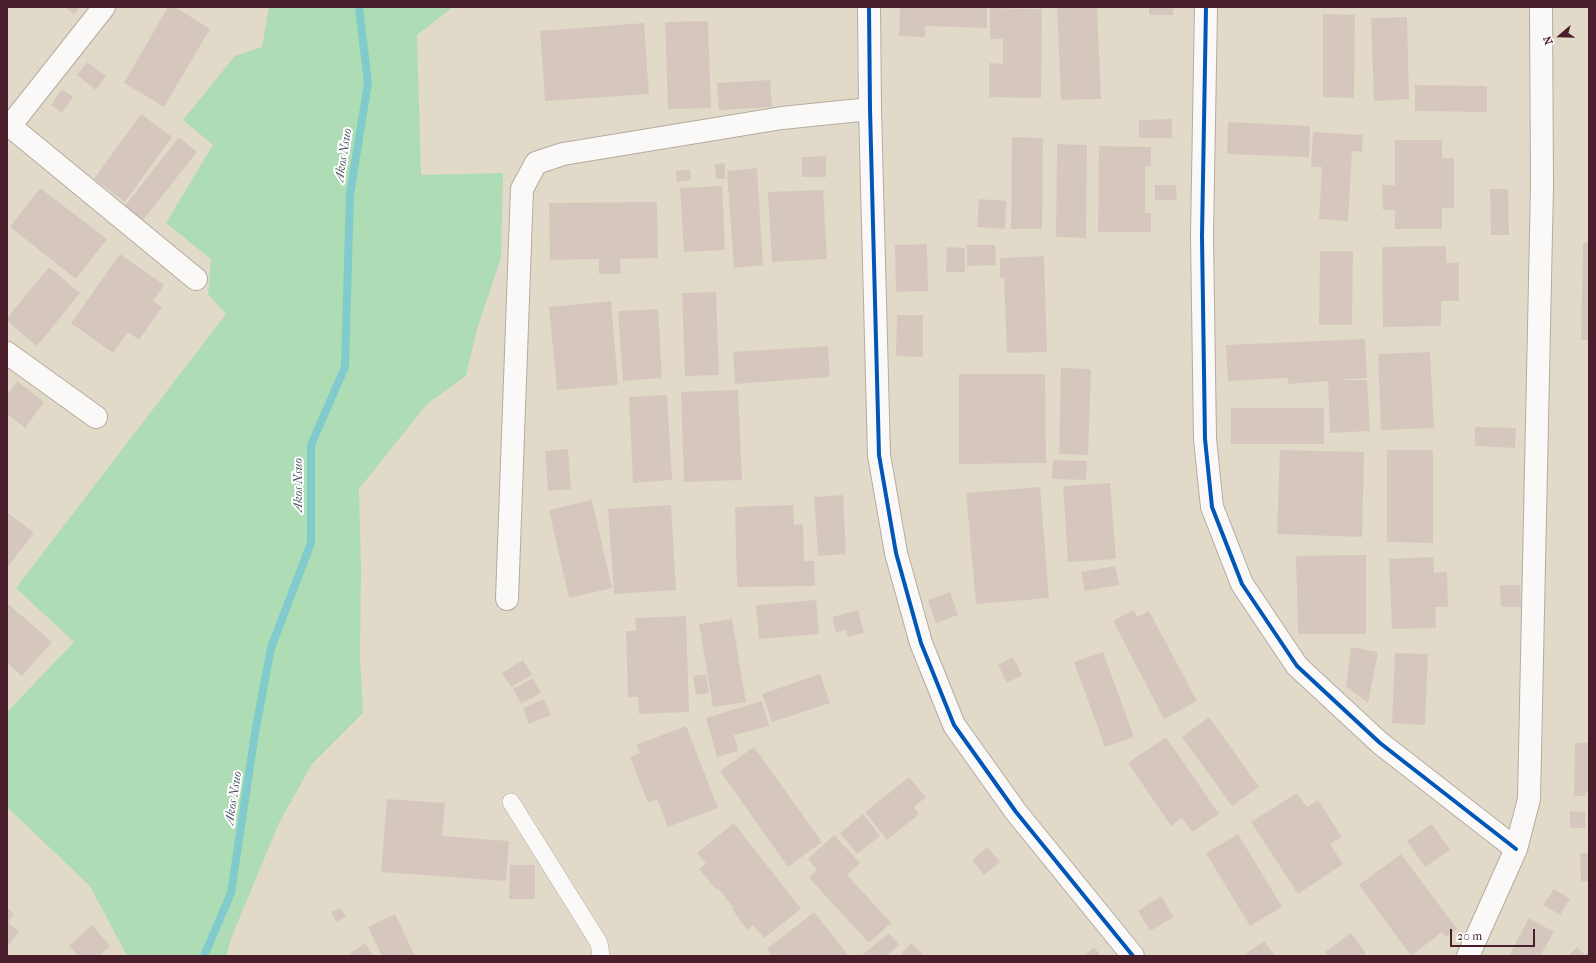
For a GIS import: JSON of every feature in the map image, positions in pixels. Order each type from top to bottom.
[{"type":"street","points":[[104,7],[8,125],[196,279]]},
{"type":"street","points":[[869,7],[870,109],[879,455],[896,553],[921,643],[954,725],[1016,812],[1133,956]]},
{"type":"street","points":[[1206,7],[1202,236],[1205,440],[1212,507],[1242,584],[1297,666],[1380,743],[1516,849]]},
{"type":"street","points":[[1468,956],[1516,849],[1529,799],[1542,186],[1541,7]]},
{"type":"street","points":[[507,599],[522,189],[536,163],[563,154],[774,120],[870,109]]},
{"type":"street","points":[[7,353],[96,417]]},
{"type":"lane","points":[[511,802],[599,943],[602,956]]},
{"type":"green space","points":[[269,7],[453,7],[417,35],[421,175],[503,173],[501,258],[477,329],[466,376],[427,404],[359,489],[361,570],[360,657],[363,713],[312,764],[279,823],[232,936],[226,956],[127,956],[90,886],[7,807],[7,712],[74,642],[16,588],[226,314],[208,294],[211,259],[166,223],[213,145],[183,120],[235,56],[262,47]]},
{"type":"building","points":[[65,7],[80,7],[74,14]]},
{"type":"building","points":[[168,7],[175,7],[210,29],[164,107],[124,83]]},
{"type":"building","points":[[900,7],[987,7],[987,28],[925,26],[925,37],[899,36]]},
{"type":"building","points":[[1057,7],[1097,7],[1101,99],[1061,100]]},
{"type":"building","points":[[1149,7],[1174,7],[1173,15],[1149,15]]},
{"type":"building","points":[[990,8],[1042,9],[1041,98],[989,97],[989,63],[1003,64],[1003,39],[990,39]]},
{"type":"building","points":[[1323,14],[1355,15],[1354,98],[1323,97]]},
{"type":"building","points":[[1407,17],[1409,99],[1374,101],[1371,18]]},
{"type":"building","points":[[708,21],[711,108],[668,109],[665,22]]},
{"type":"building","points":[[644,23],[649,94],[545,101],[540,31]]},
{"type":"building","points":[[87,62],[106,76],[96,90],[77,75]]},
{"type":"building","points":[[770,80],[772,107],[719,110],[717,83]]},
{"type":"building","points":[[1415,85],[1487,86],[1487,112],[1415,111]]},
{"type":"building","points":[[62,89],[73,97],[62,113],[51,105]]},
{"type":"building","points":[[141,114],[172,137],[125,202],[94,179]]},
{"type":"building","points":[[1172,119],[1172,138],[1139,138],[1139,120]]},
{"type":"building","points":[[1228,122],[1310,126],[1309,157],[1227,154]]},
{"type":"building","points":[[1313,132],[1363,135],[1362,152],[1352,151],[1348,221],[1319,219],[1322,167],[1311,167]]},
{"type":"building","points":[[179,137],[197,152],[139,225],[121,211]]},
{"type":"building","points":[[1012,137],[1043,138],[1042,229],[1011,229]]},
{"type":"building","points":[[1395,140],[1442,140],[1442,158],[1454,158],[1454,208],[1442,208],[1442,229],[1395,229],[1395,210],[1383,210],[1382,185],[1395,185]]},
{"type":"building","points":[[1057,144],[1087,145],[1086,238],[1056,237]]},
{"type":"building","points":[[1099,146],[1151,147],[1151,167],[1145,166],[1145,213],[1151,213],[1151,232],[1098,232]]},
{"type":"building","points":[[826,156],[826,177],[802,177],[802,157]]},
{"type":"building","points":[[725,163],[725,179],[716,179],[715,164]]},
{"type":"building","points":[[757,168],[763,265],[734,268],[727,171]]},
{"type":"building","points":[[690,169],[691,180],[677,182],[676,171]]},
{"type":"building","points":[[1155,185],[1176,185],[1177,200],[1155,200]]},
{"type":"building","points":[[722,186],[725,250],[684,252],[680,188]]},
{"type":"building","points":[[40,188],[107,239],[76,279],[10,227]]},
{"type":"building","points":[[1490,189],[1508,189],[1509,235],[1491,235]]},
{"type":"building","points":[[823,190],[827,259],[772,262],[768,192]]},
{"type":"building","points":[[979,199],[1006,201],[1005,229],[977,227]]},
{"type":"building","points":[[657,202],[658,258],[620,259],[621,274],[599,274],[599,259],[550,260],[549,203]]},
{"type":"building","points":[[1583,243],[1589,243],[1589,340],[1581,340]]},
{"type":"building","points":[[927,244],[928,291],[896,292],[895,245]]},
{"type":"building","points":[[967,245],[995,245],[996,265],[967,266]]},
{"type":"building","points":[[1446,246],[1446,263],[1459,263],[1459,301],[1441,301],[1441,326],[1383,327],[1382,247]]},
{"type":"building","points":[[947,247],[965,248],[965,272],[946,272]]},
{"type":"building","points":[[1320,251],[1353,251],[1352,325],[1319,325]]},
{"type":"building","points":[[120,254],[164,285],[153,301],[162,307],[139,340],[128,332],[113,353],[71,323]]},
{"type":"building","points":[[1044,256],[1047,352],[1007,353],[1004,278],[1000,278],[1000,258]]},
{"type":"building","points":[[49,267],[80,293],[37,346],[7,321],[7,318]]},
{"type":"building","points":[[716,292],[719,375],[685,376],[682,293]]},
{"type":"building","points":[[611,301],[618,385],[557,390],[549,307]]},
{"type":"building","points":[[658,309],[662,378],[623,381],[618,311]]},
{"type":"building","points":[[897,315],[923,315],[923,357],[896,356]]},
{"type":"building","points":[[1365,339],[1367,378],[1337,380],[1367,380],[1370,431],[1330,433],[1328,381],[1288,384],[1288,378],[1228,381],[1226,345]]},
{"type":"building","points":[[828,346],[830,377],[735,384],[733,352]]},
{"type":"building","points":[[1430,352],[1434,428],[1381,430],[1378,354]]},
{"type":"building","points":[[1061,368],[1091,369],[1088,455],[1059,454]]},
{"type":"building","points":[[959,374],[1045,374],[1046,463],[959,464]]},
{"type":"building","points":[[17,381],[44,402],[25,428],[7,414],[7,395]]},
{"type":"building","points":[[738,390],[742,480],[684,482],[681,392]]},
{"type":"building","points":[[667,395],[672,480],[633,483],[629,397]]},
{"type":"building","points":[[1231,408],[1324,408],[1324,444],[1231,444]]},
{"type":"building","points":[[1475,427],[1516,428],[1515,448],[1475,446]]},
{"type":"building","points":[[568,449],[571,489],[548,491],[545,451]]},
{"type":"building","points":[[1280,450],[1364,452],[1362,537],[1277,534]]},
{"type":"building","points":[[1387,450],[1433,450],[1433,543],[1387,542]]},
{"type":"building","points":[[1053,460],[1087,461],[1086,480],[1052,479]]},
{"type":"building","points":[[1110,483],[1116,559],[1068,562],[1063,486]]},
{"type":"building","points":[[1040,487],[1049,598],[976,604],[966,493]]},
{"type":"building","points":[[843,495],[846,554],[818,556],[814,497]]},
{"type":"building","points":[[592,500],[612,588],[569,598],[549,510]]},
{"type":"building","points":[[671,505],[676,590],[614,594],[608,509]]},
{"type":"building","points":[[793,505],[794,525],[803,524],[804,561],[814,561],[815,586],[737,587],[735,507]]},
{"type":"building","points":[[7,512],[34,533],[7,568]]},
{"type":"building","points":[[1366,555],[1366,634],[1298,634],[1296,556]]},
{"type":"building","points":[[1433,557],[1434,573],[1447,572],[1448,607],[1435,607],[1436,628],[1392,629],[1389,559]]},
{"type":"building","points":[[1115,566],[1119,585],[1085,591],[1081,572]]},
{"type":"building","points":[[1500,585],[1520,585],[1521,607],[1501,607]]},
{"type":"building","points":[[950,592],[958,615],[936,623],[928,600]]},
{"type":"building","points":[[816,600],[819,634],[759,639],[756,605]]},
{"type":"building","points":[[7,603],[52,642],[22,676],[7,663]]},
{"type":"building","points":[[858,610],[864,633],[848,637],[846,630],[836,632],[832,617]]},
{"type":"building","points":[[1134,610],[1137,617],[1149,611],[1197,701],[1164,719],[1113,621]]},
{"type":"building","points":[[686,616],[689,712],[639,714],[638,697],[628,697],[626,631],[636,631],[635,618]]},
{"type":"building","points":[[732,619],[746,702],[713,707],[699,624]]},
{"type":"building","points":[[1351,647],[1378,652],[1368,703],[1346,686]]},
{"type":"building","points":[[1103,652],[1134,737],[1105,747],[1074,662]]},
{"type":"building","points":[[1395,653],[1428,654],[1425,725],[1392,723]]},
{"type":"building","points":[[1013,657],[1022,675],[1007,683],[998,665]]},
{"type":"building","points":[[523,660],[532,675],[511,687],[502,673]]},
{"type":"building","points":[[706,674],[709,693],[696,695],[693,676]]},
{"type":"building","points":[[820,674],[830,703],[772,722],[762,694]]},
{"type":"building","points":[[533,678],[541,693],[521,704],[513,689]]},
{"type":"building","points":[[544,699],[551,715],[529,724],[523,708]]},
{"type":"building","points":[[762,701],[769,726],[734,735],[738,751],[717,757],[706,718]]},
{"type":"building","points":[[1209,717],[1259,787],[1232,806],[1182,737]]},
{"type":"building","points":[[686,726],[718,808],[668,827],[657,799],[648,803],[630,757],[640,753],[636,745]]},
{"type":"building","points":[[1166,737],[1219,814],[1192,832],[1182,818],[1171,826],[1128,763]]},
{"type":"building","points":[[1575,743],[1589,743],[1589,792],[1586,792],[1585,796],[1574,796]]},
{"type":"building","points":[[754,747],[822,842],[788,867],[720,771]]},
{"type":"building","points":[[909,777],[926,797],[914,807],[919,814],[887,840],[865,812]]},
{"type":"building","points":[[1297,793],[1307,807],[1318,800],[1342,837],[1330,844],[1343,864],[1298,894],[1251,822]]},
{"type":"building","points":[[387,799],[445,803],[442,836],[509,841],[506,881],[381,872]]},
{"type":"building","points":[[1570,811],[1585,812],[1585,828],[1570,828]]},
{"type":"building","points":[[863,814],[880,836],[857,854],[840,833]]},
{"type":"building","points":[[734,823],[801,909],[764,938],[753,925],[747,930],[732,909],[734,908],[718,888],[716,889],[699,869],[706,864],[697,853]]},
{"type":"building","points":[[1432,824],[1450,850],[1425,867],[1407,841]]},
{"type":"building","points":[[1238,834],[1282,907],[1250,926],[1206,853]]},
{"type":"building","points":[[834,835],[860,863],[847,875],[891,923],[869,943],[809,878],[817,870],[808,859]]},
{"type":"building","points":[[988,847],[1000,862],[984,875],[972,860]]},
{"type":"building","points":[[1580,853],[1589,853],[1589,881],[1581,881]]},
{"type":"building","points":[[1401,854],[1457,929],[1446,937],[1442,932],[1411,956],[1359,885]]},
{"type":"building","points":[[510,865],[535,865],[535,899],[509,899]]},
{"type":"building","points":[[1554,889],[1570,899],[1560,915],[1543,905]]},
{"type":"building","points":[[1161,896],[1174,917],[1150,931],[1138,911]]},
{"type":"building","points":[[7,907],[14,914],[8,922],[19,932],[7,947]]},
{"type":"building","points":[[341,908],[346,917],[336,922],[331,912]]},
{"type":"building","points":[[814,912],[849,956],[772,956],[767,949]]},
{"type":"building","points":[[395,914],[415,956],[382,956],[368,927]]},
{"type":"building","points":[[1529,918],[1554,932],[1540,956],[1509,956]]},
{"type":"building","points":[[92,925],[110,946],[99,956],[78,956],[69,946]]},
{"type":"building","points":[[889,933],[899,945],[886,956],[862,956],[862,955]]},
{"type":"building","points":[[1351,933],[1366,953],[1362,956],[1327,956],[1325,952]]},
{"type":"building","points":[[1264,941],[1275,956],[1242,956]]},
{"type":"building","points":[[365,943],[373,956],[351,956],[350,954]]},
{"type":"building","points":[[911,943],[925,956],[899,956]]},
{"type":"building","points":[[1094,947],[1101,956],[1084,956]]},
{"type":"building","points":[[1577,947],[1585,955],[1589,951],[1589,956],[1568,956]]},
{"type":"waterway","name":"Akos Nsuo","points":[[204,956],[231,893],[255,733],[271,648],[311,543],[311,445],[345,367],[350,194],[368,83],[359,7]]},
{"type":"cycle path","points":[[869,7],[870,109],[879,455],[896,553],[921,643],[954,725],[1016,812],[1133,956]]},
{"type":"cycle path","points":[[1206,7],[1202,236],[1205,439],[1212,507],[1242,584],[1297,666],[1380,743],[1516,849]]}]
